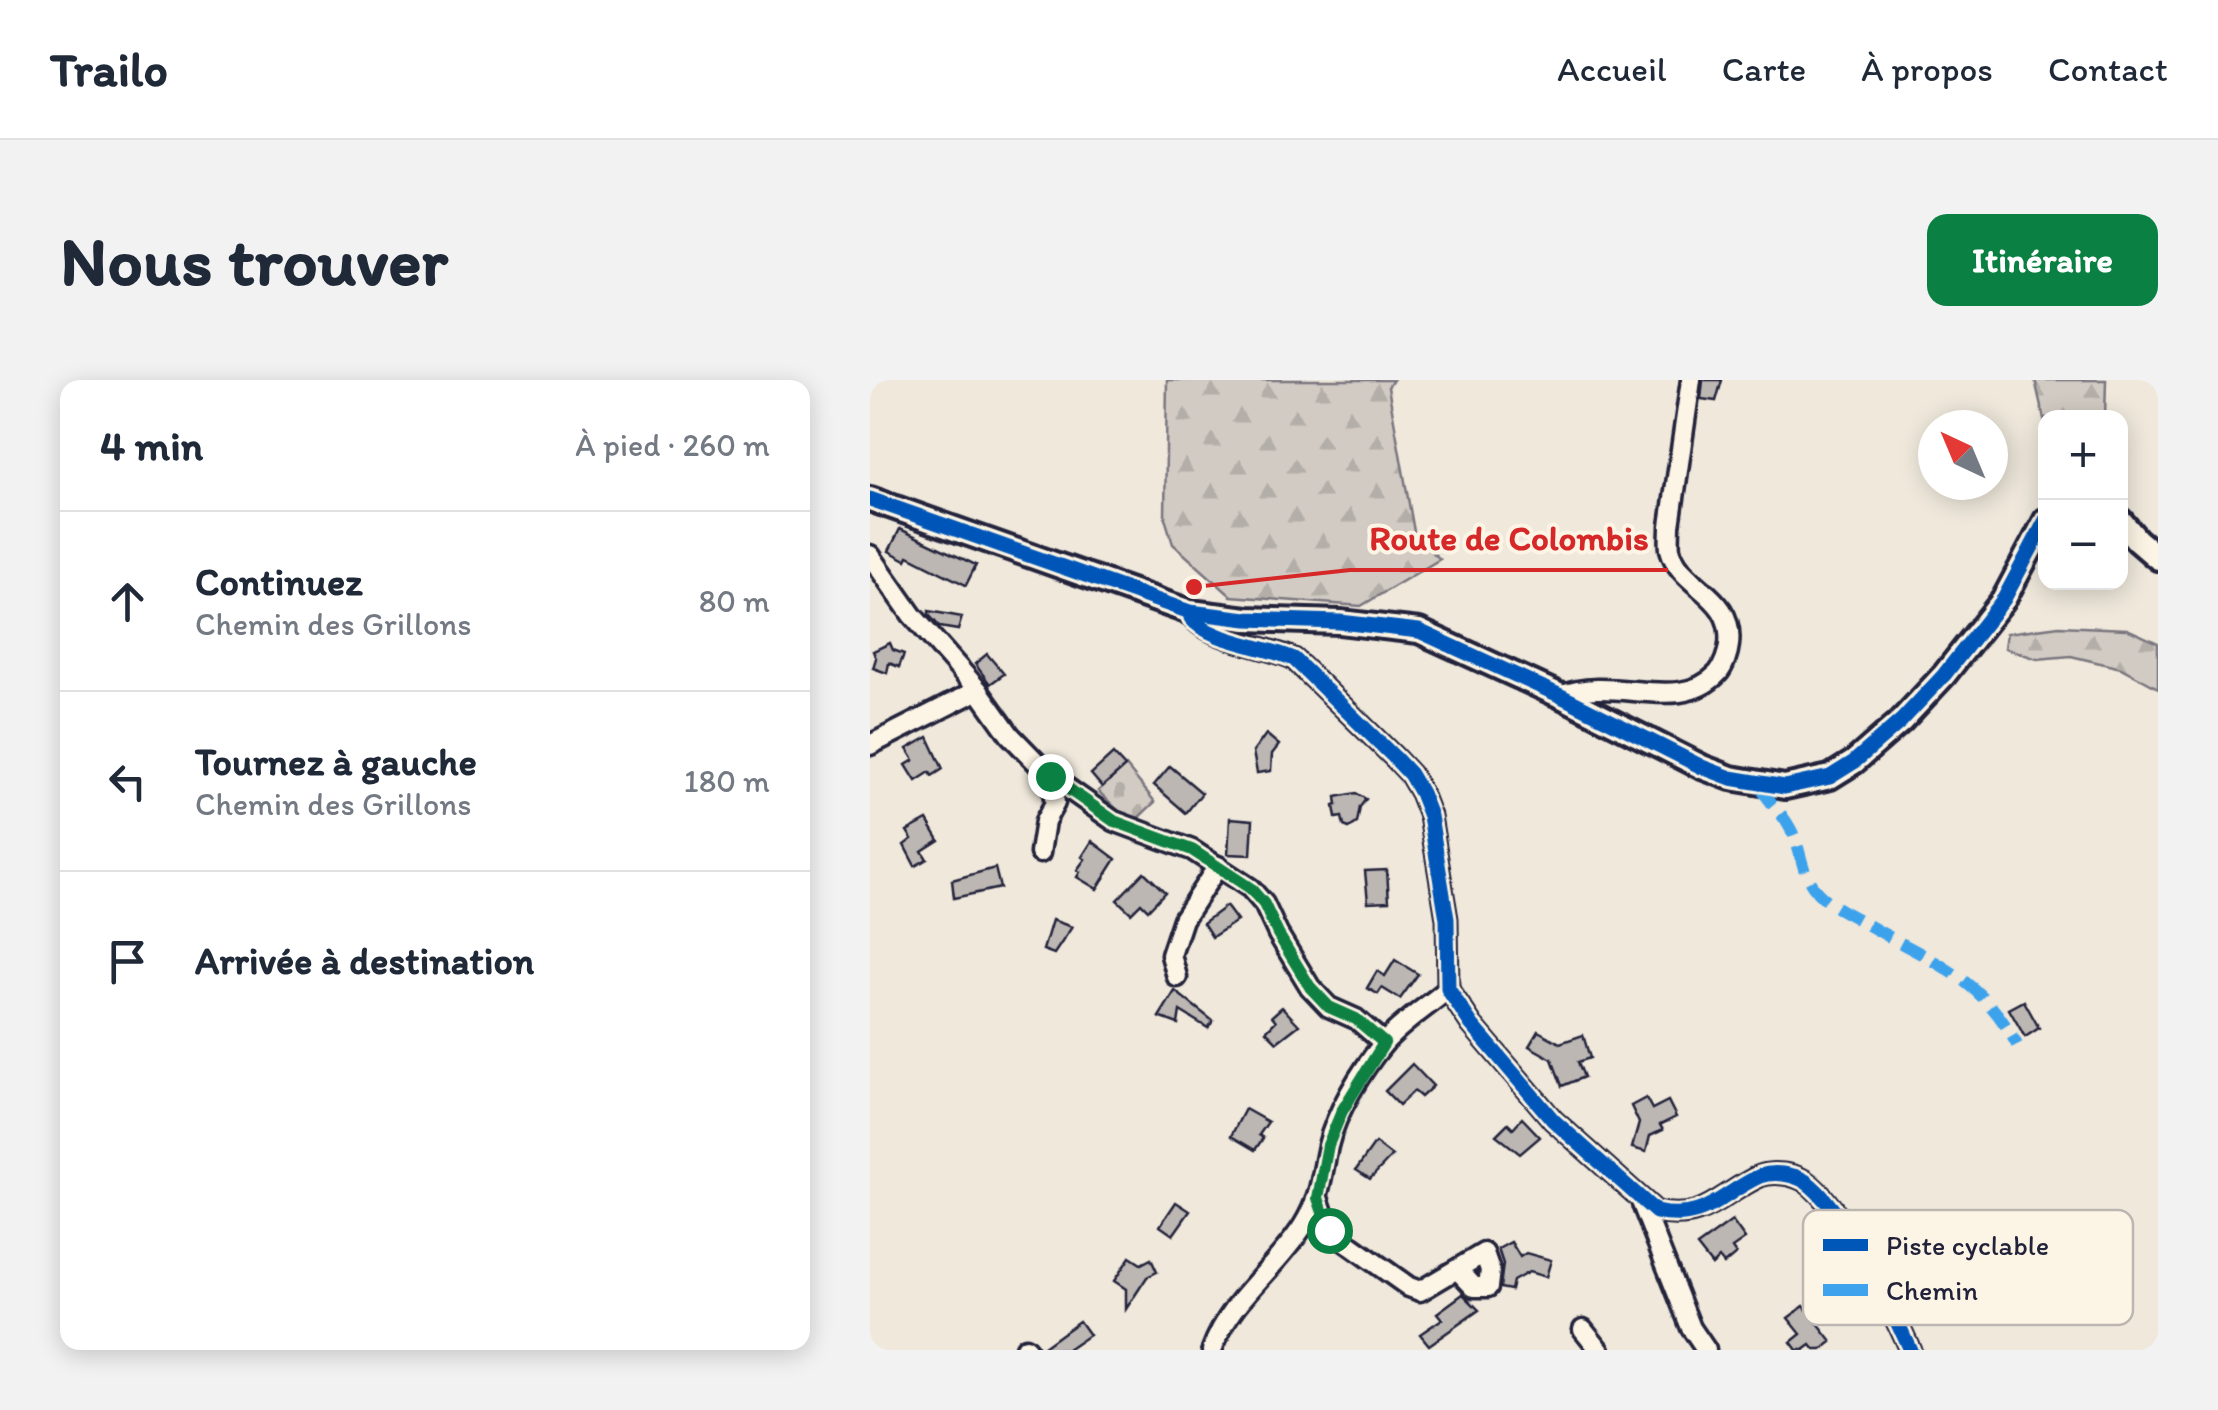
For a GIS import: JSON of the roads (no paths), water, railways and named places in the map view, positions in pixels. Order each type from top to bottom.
[{"type":"street","points":[[1561,696],[1580,688],[1606,687],[1682,693],[1701,686],[1720,672],[1728,654],[1730,632],[1724,611],[1681,568],[1670,550],[1691,380]]},
{"type":"street","points":[[870,499],[1190,612],[1247,620],[1356,623],[1418,631],[1731,778],[1785,787],[1830,776],[1879,743],[1944,676],[2004,598],[2038,535]]},
{"type":"street","points":[[2128,529],[2158,558]]},
{"type":"street","points":[[870,555],[912,616],[978,690],[1010,735],[1050,776],[1114,821],[1192,850],[1250,888],[1264,904],[1302,974],[1329,1007],[1356,1019],[1384,1043]]},
{"type":"street","points":[[1190,612],[1202,629],[1276,650],[1294,660],[1410,774],[1430,816],[1447,919],[1448,989],[1472,1025],[1553,1120],[1656,1212],[1676,1216],[1697,1213],[1762,1176],[1775,1173],[1803,1180],[1831,1210]]},
{"type":"street","points":[[870,745],[978,690]]},
{"type":"street","points":[[1040,854],[1045,821],[1055,803],[1050,776]]},
{"type":"street","points":[[1177,978],[1171,955],[1183,919],[1218,866]]},
{"type":"street","points":[[1212,1350],[1234,1306],[1288,1247],[1318,1198],[1328,1145],[1342,1111],[1384,1043],[1448,989]]},
{"type":"street","points":[[1318,1198],[1329,1230],[1409,1288],[1420,1291],[1457,1270]]},
{"type":"street","points":[[1640,1199],[1691,1328],[1706,1350]]},
{"type":"street","points":[[1900,1325],[1910,1350]]},
{"type":"street","points":[[1583,1329],[1600,1350]]},
{"type":"place","name":"Route de Colombis","points":[[1194,587]]}]
